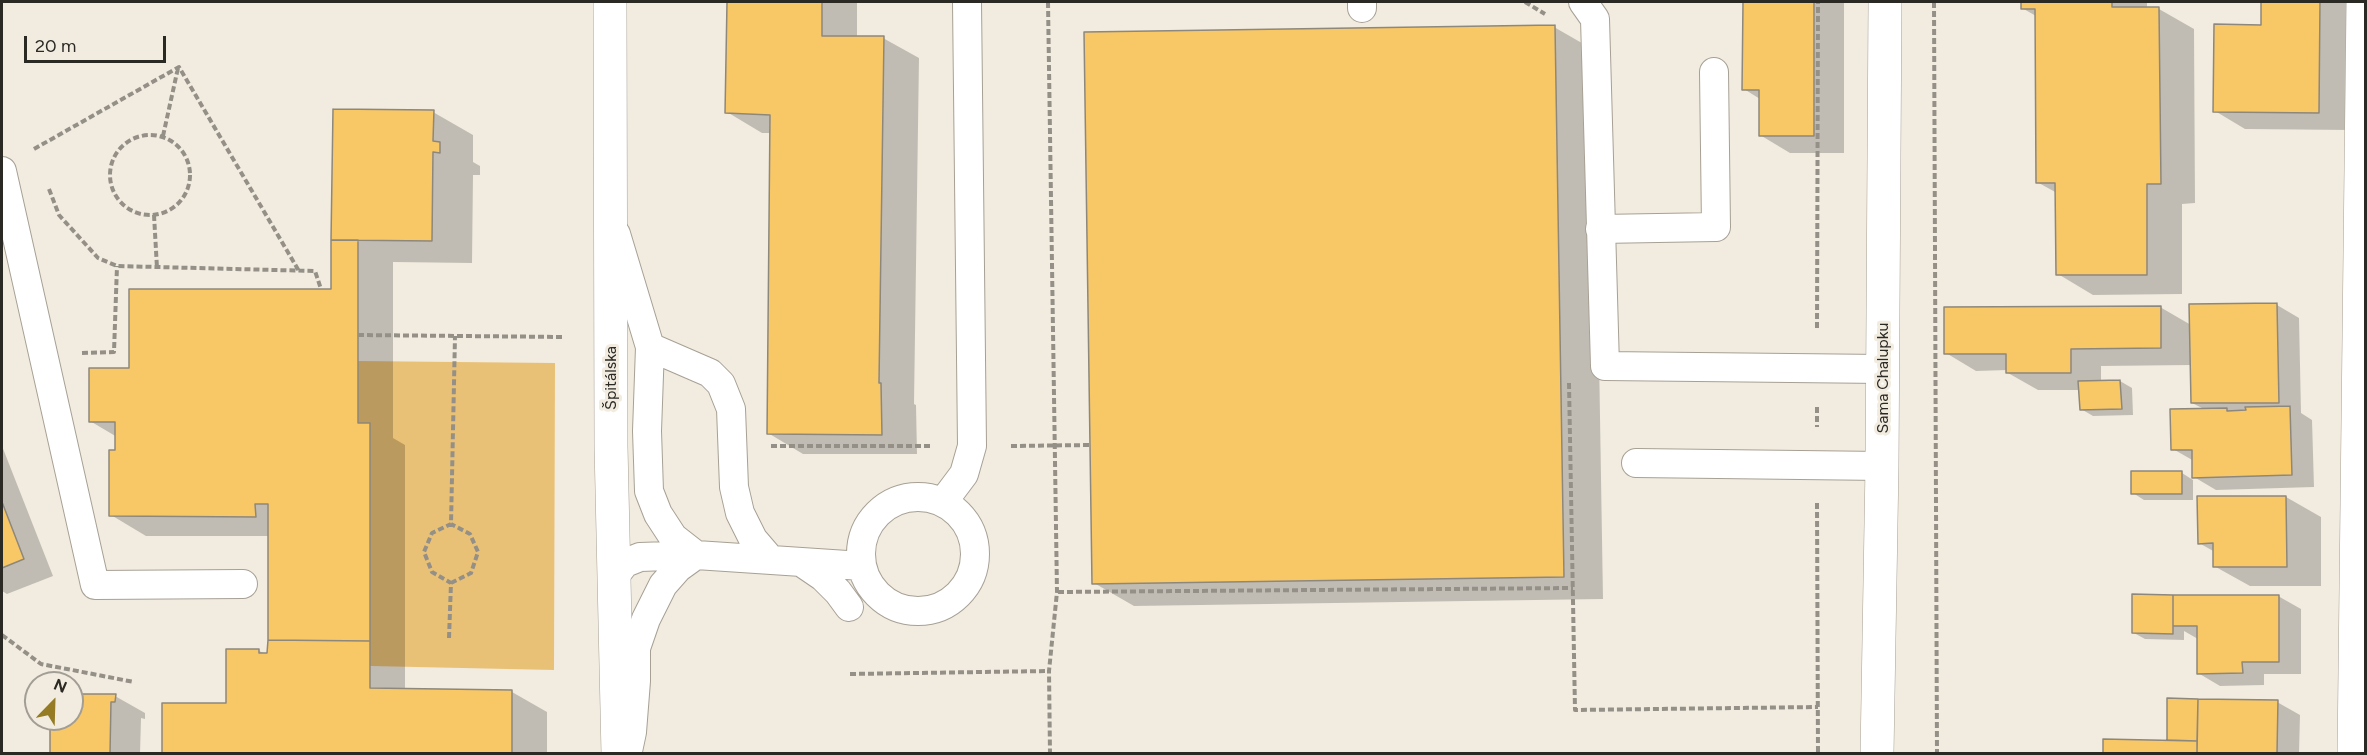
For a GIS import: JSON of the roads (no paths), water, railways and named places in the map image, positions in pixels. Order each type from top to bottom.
[{"type":"street","name":"Špitálska","points":[[610,2],[610,216],[618,753]]},
{"type":"street","name":"Sama Chalupku","points":[[1877,753],[1886,2]]},
{"type":"street","points":[[2354,753],[2363,2]]},
{"type":"lane","points":[[943,502],[964,474],[972,446],[967,2]]},
{"type":"lane","points":[[1583,2],[1594,19],[1605,366],[1883,369]]},
{"type":"lane","points":[[1600,229],[1716,227],[1714,72]]},
{"type":"lane","points":[[2,171],[95,585],[243,584]]},
{"type":"lane","points":[[610,216],[650,347],[647,431],[649,491],[658,514],[673,537],[696,555]]},
{"type":"lane","points":[[650,347],[703,369],[721,384],[731,409],[734,487],[740,513],[753,539],[771,560]]},
{"type":"lane","points":[[1636,464],[1882,466]]},
{"type":"lane","points":[[918,496],[943,502],[960,514],[972,531],[976,552],[973,573],[957,598],[930,611],[900,609],[876,593],[862,566],[862,541],[873,518],[893,502],[918,496]]},
{"type":"lane","points":[[628,753],[635,702],[636,648],[646,619],[663,585],[678,568],[696,555]]},
{"type":"lane","points":[[614,577],[625,563],[640,557],[696,555],[862,566]]},
{"type":"lane","points":[[801,562],[838,591],[849,607]]}]
